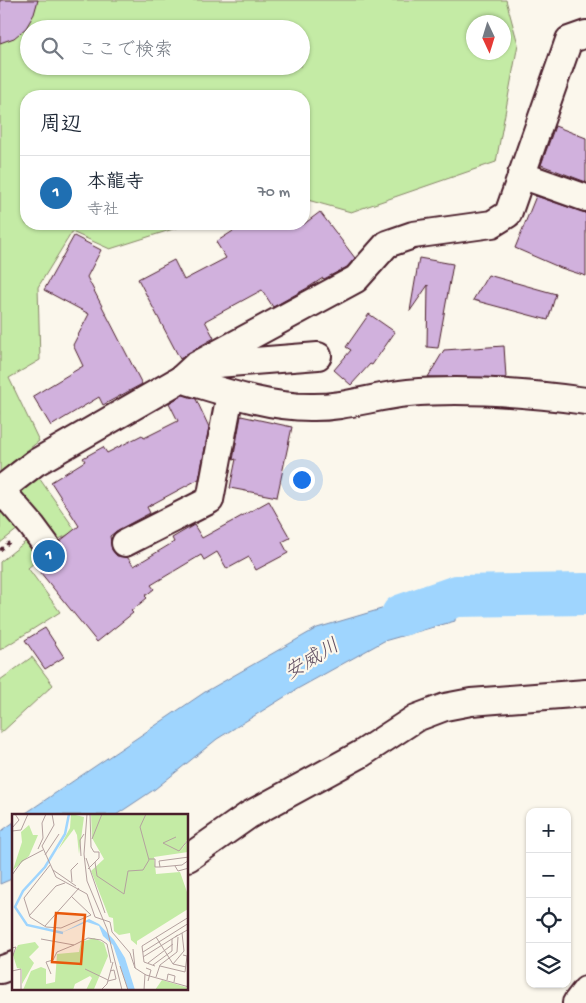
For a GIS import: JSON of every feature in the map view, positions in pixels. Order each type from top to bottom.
[{"type":"street","points":[[46,545],[0,490],[34,463],[188,372],[356,279],[387,244],[413,235],[492,224],[508,214],[569,40],[586,34]]},
{"type":"street","points":[[521,175],[586,198]]},
{"type":"street","points":[[188,372],[318,356]]},
{"type":"street","points":[[188,372],[230,394],[296,407],[312,408],[359,402],[387,395],[462,391],[537,394],[586,401]]},
{"type":"street","points":[[125,542],[210,500],[230,394]]},
{"type":"street","points":[[189,857],[249,815],[361,754],[416,718],[445,707],[471,702],[586,693]]},
{"type":"street","points":[[0,970],[12,965]]},
{"type":"street","points":[[576,1003],[586,990]]},
{"type":"green space","points":[[0,0],[506,0],[510,15],[466,15],[466,60],[511,60],[511,18],[518,44],[496,162],[351,212],[310,201],[310,90],[20,90],[20,230],[170,230],[110,249],[72,232],[38,287],[40,360],[9,378],[39,441],[0,472]]},
{"type":"green space","points":[[37,475],[76,531],[59,539],[49,538],[10,496]]},
{"type":"green space","points":[[0,502],[23,525],[0,543]]},
{"type":"green space","points":[[29,539],[40,558],[28,568],[60,612],[0,650],[0,562]]},
{"type":"green space","points":[[32,657],[53,685],[0,734],[0,680]]},
{"type":"water","points":[[449,589],[457,596],[455,621],[384,641],[299,688],[217,739],[155,789],[118,814],[24,814],[205,692],[317,628]]},
{"type":"water","points":[[12,823],[12,879],[0,884],[0,832]]},
{"type":"building","points":[[0,0],[38,0],[31,20],[20,20],[20,33],[14,38],[0,43]]},
{"type":"building","points":[[555,126],[586,138],[586,182],[541,165]]},
{"type":"building","points":[[536,196],[586,213],[586,276],[561,268],[515,248]]},
{"type":"building","points":[[320,212],[355,258],[347,267],[323,278],[273,307],[262,290],[205,321],[214,338],[180,359],[138,279],[174,260],[184,280],[226,258],[216,242],[235,230],[310,230],[310,220]]},
{"type":"building","points":[[74,236],[101,250],[87,277],[142,384],[103,405],[99,397],[51,426],[33,396],[83,366],[73,345],[89,314],[44,290]]},
{"type":"building","points":[[419,258],[453,264],[438,348],[427,347],[428,285],[410,311]]},
{"type":"building","points":[[488,275],[556,294],[548,320],[473,300]]},
{"type":"building","points":[[369,314],[395,332],[372,365],[370,364],[351,385],[334,370],[351,350],[346,347]]},
{"type":"building","points":[[504,346],[506,378],[428,377],[444,350]]},
{"type":"building","points":[[183,395],[196,399],[209,427],[199,479],[147,507],[150,513],[110,536],[112,550],[117,556],[127,557],[134,566],[174,542],[172,538],[194,525],[202,538],[269,501],[290,538],[282,542],[288,553],[256,570],[249,557],[227,569],[217,552],[204,560],[201,555],[151,585],[154,589],[145,596],[147,598],[131,611],[133,613],[97,642],[36,567],[46,560],[55,557],[60,551],[60,541],[79,526],[51,482],[85,461],[83,458],[103,447],[107,453],[142,435],[144,438],[178,421],[169,403]]},
{"type":"building","points":[[241,416],[292,427],[277,497],[230,488],[236,459],[233,460]]},
{"type":"building","points":[[45,628],[64,657],[45,669],[25,640]]},
{"type":"waterway","name":"安威川","points":[[402,615],[457,596],[586,594]]},
{"type":"place","name":"本龍寺","points":[[49,556]]}]
